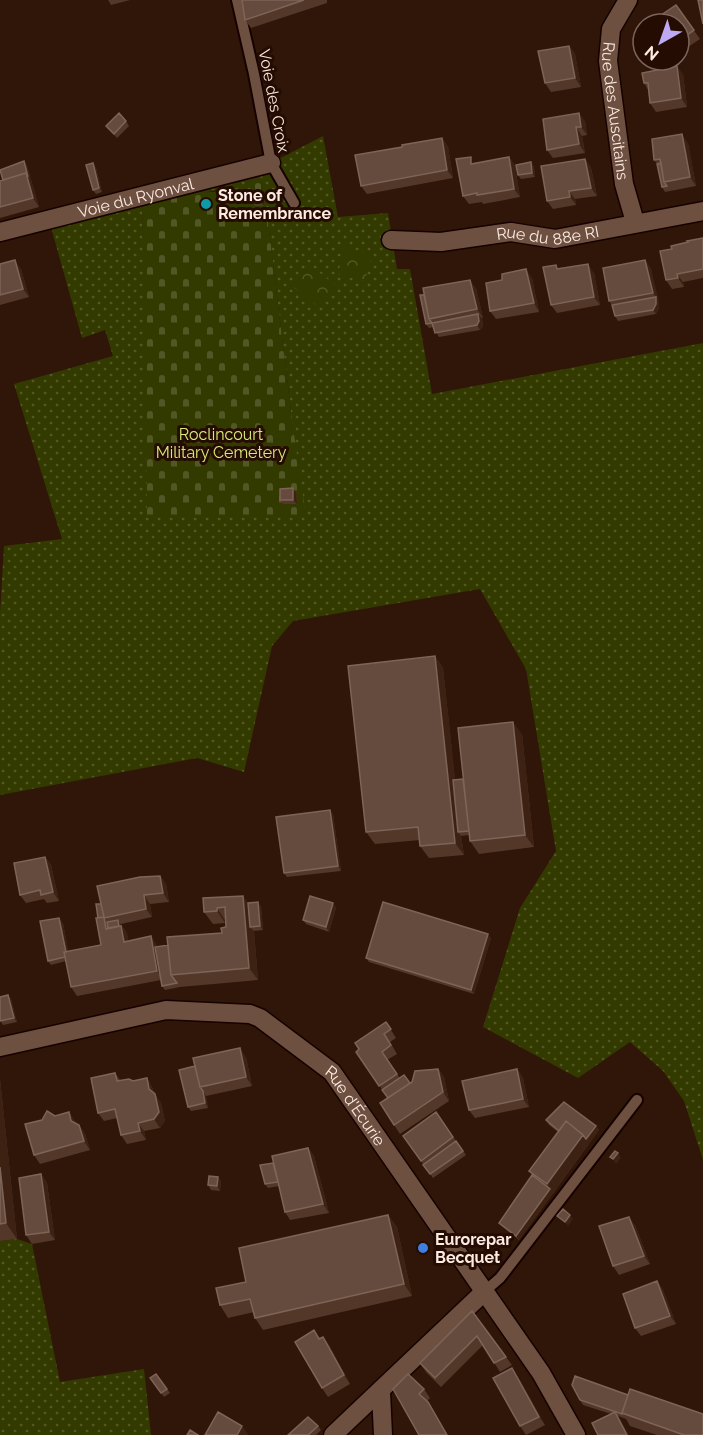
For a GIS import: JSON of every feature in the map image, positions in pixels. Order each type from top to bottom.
[{"type":"street","name":"Rue des Auscitains","points":[[628,0],[611,29],[608,61],[624,184],[635,222]]},
{"type":"street","name":"Voie du Ryonval","points":[[0,232],[271,163]]},
{"type":"street","name":"Rue du 88e RI","points":[[392,240],[441,242],[511,232],[555,238],[703,211]]},
{"type":"street","name":"Rue d'Écurie","points":[[0,1047],[166,1010],[250,1014],[260,1018],[332,1072],[542,1373],[576,1435]]},
{"type":"street","points":[[333,1435],[485,1291]]},
{"type":"street","points":[[381,1392],[382,1435]]},
{"type":"lane","name":"Voie des Croix","points":[[237,0],[255,74],[271,163],[294,203]]},
{"type":"lane","points":[[485,1291],[500,1278],[637,1100]]},
{"type":"green space","points":[[323,136],[338,217],[388,213],[397,269],[410,269],[432,394],[703,343],[703,1160],[684,1101],[663,1071],[630,1042],[578,1078],[483,1027],[520,908],[556,851],[526,669],[480,589],[293,621],[272,646],[244,772],[197,758],[0,795],[0,614],[4,546],[62,539],[14,384],[113,356],[105,330],[82,338],[49,220],[271,163]],"holes":[[[260,176],[266,205],[292,420],[146,347],[142,205],[217,190],[253,190],[249,179]]]},
{"type":"green space","name":"Roclincourt Military Cemetery","points":[[260,176],[266,205],[306,517],[147,517],[142,204],[190,193],[252,190],[249,179]]},
{"type":"green space","points":[[344,247],[372,254],[365,281],[338,274]]},
{"type":"green space","points":[[309,264],[336,286],[320,308],[292,286]]},
{"type":"green space","points":[[17,1239],[32,1244],[60,1382],[144,1369],[151,1435],[0,1435],[0,1241]]},
{"type":"building","points":[[242,0],[304,0],[245,20]]},
{"type":"building","points":[[698,0],[703,0],[703,24]]},
{"type":"building","points":[[676,5],[681,12],[666,12]]},
{"type":"building","points":[[569,46],[575,78],[545,83],[538,51]]},
{"type":"building","points":[[678,72],[681,98],[650,103],[648,83],[644,83],[642,73]]},
{"type":"building","points":[[119,113],[126,121],[114,134],[106,126]]},
{"type":"building","points":[[579,113],[581,127],[576,127],[579,144],[547,150],[543,119]]},
{"type":"building","points":[[682,134],[690,177],[664,182],[660,159],[654,160],[652,139]]},
{"type":"building","points":[[442,138],[447,170],[361,186],[355,155]]},
{"type":"building","points":[[471,157],[471,164],[509,157],[514,189],[463,196],[456,159]]},
{"type":"building","points":[[585,159],[591,188],[569,191],[570,197],[547,201],[541,166]]},
{"type":"building","points":[[24,161],[28,177],[26,173],[3,180],[0,170]]},
{"type":"building","points":[[531,162],[532,173],[518,175],[516,165]]},
{"type":"building","points":[[93,163],[99,188],[93,190],[86,165]]},
{"type":"building","points":[[661,163],[664,182],[667,186],[662,187],[657,164]]},
{"type":"building","points":[[26,173],[33,198],[0,207],[0,181]]},
{"type":"building","points":[[251,192],[261,192],[261,202],[252,202]]},
{"type":"building","points":[[703,238],[703,269],[677,274],[678,278],[666,280],[660,251]]},
{"type":"building","points":[[15,260],[23,289],[0,295],[0,264]]},
{"type":"building","points":[[645,260],[653,293],[609,301],[603,268]]},
{"type":"building","points":[[588,264],[594,297],[551,305],[543,267],[556,265],[557,269]]},
{"type":"building","points":[[526,269],[534,303],[490,311],[486,283],[502,280],[502,274]]},
{"type":"building","points":[[470,280],[477,309],[429,319],[423,288]]},
{"type":"building","points":[[420,295],[424,295],[432,323],[426,324]]},
{"type":"building","points":[[656,297],[653,310],[615,316],[612,305]]},
{"type":"building","points":[[478,314],[477,325],[435,333],[432,323]]},
{"type":"building","points":[[293,488],[293,500],[280,500],[280,489]]},
{"type":"building","points":[[435,656],[455,843],[420,846],[418,827],[366,832],[348,666]]},
{"type":"building","points":[[513,722],[525,835],[470,841],[458,728]]},
{"type":"building","points":[[463,779],[469,831],[458,832],[453,780]]},
{"type":"building","points":[[330,810],[338,866],[284,873],[276,817]]},
{"type":"building","points":[[45,857],[53,892],[41,895],[40,890],[20,895],[14,863]]},
{"type":"building","points":[[160,876],[163,893],[144,895],[146,909],[104,918],[106,929],[121,926],[124,942],[151,936],[157,971],[71,987],[64,952],[101,945],[96,918],[104,917],[97,886],[140,877]]},
{"type":"building","points":[[243,896],[249,968],[171,975],[167,937],[222,933],[221,928],[226,927],[225,907],[217,908],[217,911],[204,912],[203,898]]},
{"type":"building","points":[[310,896],[333,903],[326,927],[303,920]]},
{"type":"building","points":[[258,902],[260,926],[250,927],[248,903]]},
{"type":"building","points":[[383,902],[488,934],[471,990],[366,958]]},
{"type":"building","points":[[96,904],[101,904],[104,917],[98,918]]},
{"type":"building","points":[[59,918],[65,957],[48,961],[40,921]]},
{"type":"building","points":[[118,920],[119,926],[108,928],[107,922]]},
{"type":"building","points":[[168,945],[171,975],[177,983],[162,986],[155,947]]},
{"type":"building","points":[[8,995],[14,1018],[0,1021],[0,997]]},
{"type":"building","points":[[386,1022],[391,1029],[384,1034],[391,1045],[382,1052],[397,1074],[379,1086],[356,1052],[359,1049],[355,1043]]},
{"type":"building","points":[[240,1048],[246,1077],[200,1087],[193,1058]]},
{"type":"building","points":[[195,1066],[205,1103],[188,1107],[179,1070]]},
{"type":"building","points":[[438,1069],[443,1092],[394,1125],[380,1103],[412,1082],[415,1071]]},
{"type":"building","points":[[517,1069],[523,1099],[469,1110],[462,1081]]},
{"type":"building","points":[[115,1073],[117,1081],[147,1078],[149,1089],[155,1094],[159,1112],[154,1119],[138,1123],[140,1131],[121,1135],[115,1109],[98,1113],[91,1078]]},
{"type":"building","points":[[404,1075],[410,1083],[388,1098],[382,1090]]},
{"type":"building","points":[[564,1102],[596,1126],[586,1139],[566,1121],[559,1131],[546,1120]]},
{"type":"building","points":[[47,1111],[55,1116],[69,1112],[71,1121],[79,1125],[84,1141],[34,1155],[25,1124],[42,1120]]},
{"type":"building","points":[[436,1112],[453,1137],[421,1161],[403,1136]]},
{"type":"building","points":[[566,1121],[583,1135],[547,1184],[529,1171]]},
{"type":"building","points":[[456,1141],[463,1151],[430,1174],[423,1165]]},
{"type":"building","points":[[308,1148],[323,1204],[285,1212],[272,1156]]},
{"type":"building","points":[[615,1151],[618,1153],[613,1159],[610,1157]]},
{"type":"building","points":[[273,1163],[278,1182],[265,1184],[260,1165]]},
{"type":"building","points":[[0,1167],[6,1223],[0,1224]]},
{"type":"building","points":[[41,1174],[49,1232],[26,1235],[19,1178]]},
{"type":"building","points":[[532,1175],[550,1189],[516,1236],[499,1223]]},
{"type":"building","points":[[209,1176],[218,1177],[217,1186],[208,1185]]},
{"type":"building","points":[[563,1209],[570,1215],[565,1222],[557,1216]]},
{"type":"building","points":[[388,1215],[404,1284],[255,1318],[250,1299],[220,1305],[216,1288],[246,1282],[239,1248]]},
{"type":"building","points":[[629,1217],[644,1256],[613,1266],[599,1226]]},
{"type":"building","points":[[657,1281],[670,1316],[635,1328],[623,1294]]},
{"type":"building","points":[[472,1311],[506,1357],[494,1363],[477,1336],[435,1378],[420,1363]]},
{"type":"building","points":[[314,1330],[319,1339],[323,1337],[344,1375],[322,1388],[295,1342]]},
{"type":"building","points":[[512,1368],[539,1417],[520,1426],[493,1378]]},
{"type":"building","points":[[156,1374],[167,1389],[161,1393],[150,1378]]},
{"type":"building","points":[[408,1374],[424,1389],[419,1394],[428,1402],[447,1435],[419,1435],[393,1389]]},
{"type":"building","points":[[575,1376],[628,1395],[622,1414],[580,1400],[572,1385]]},
{"type":"building","points":[[630,1389],[703,1414],[703,1435],[684,1435],[622,1413]]},
{"type":"building","points":[[218,1412],[242,1426],[237,1435],[205,1435]]},
{"type":"building","points":[[615,1412],[627,1435],[598,1435],[592,1423]]},
{"type":"building","points":[[308,1417],[318,1426],[308,1435],[288,1435]]},
{"type":"building","points":[[190,1430],[198,1435],[187,1435]]},
{"type":"place","name":"Stone of Remembrance","points":[[206,204]]},
{"type":"place","name":"Eurorepar Becquet","points":[[423,1248]]}]
